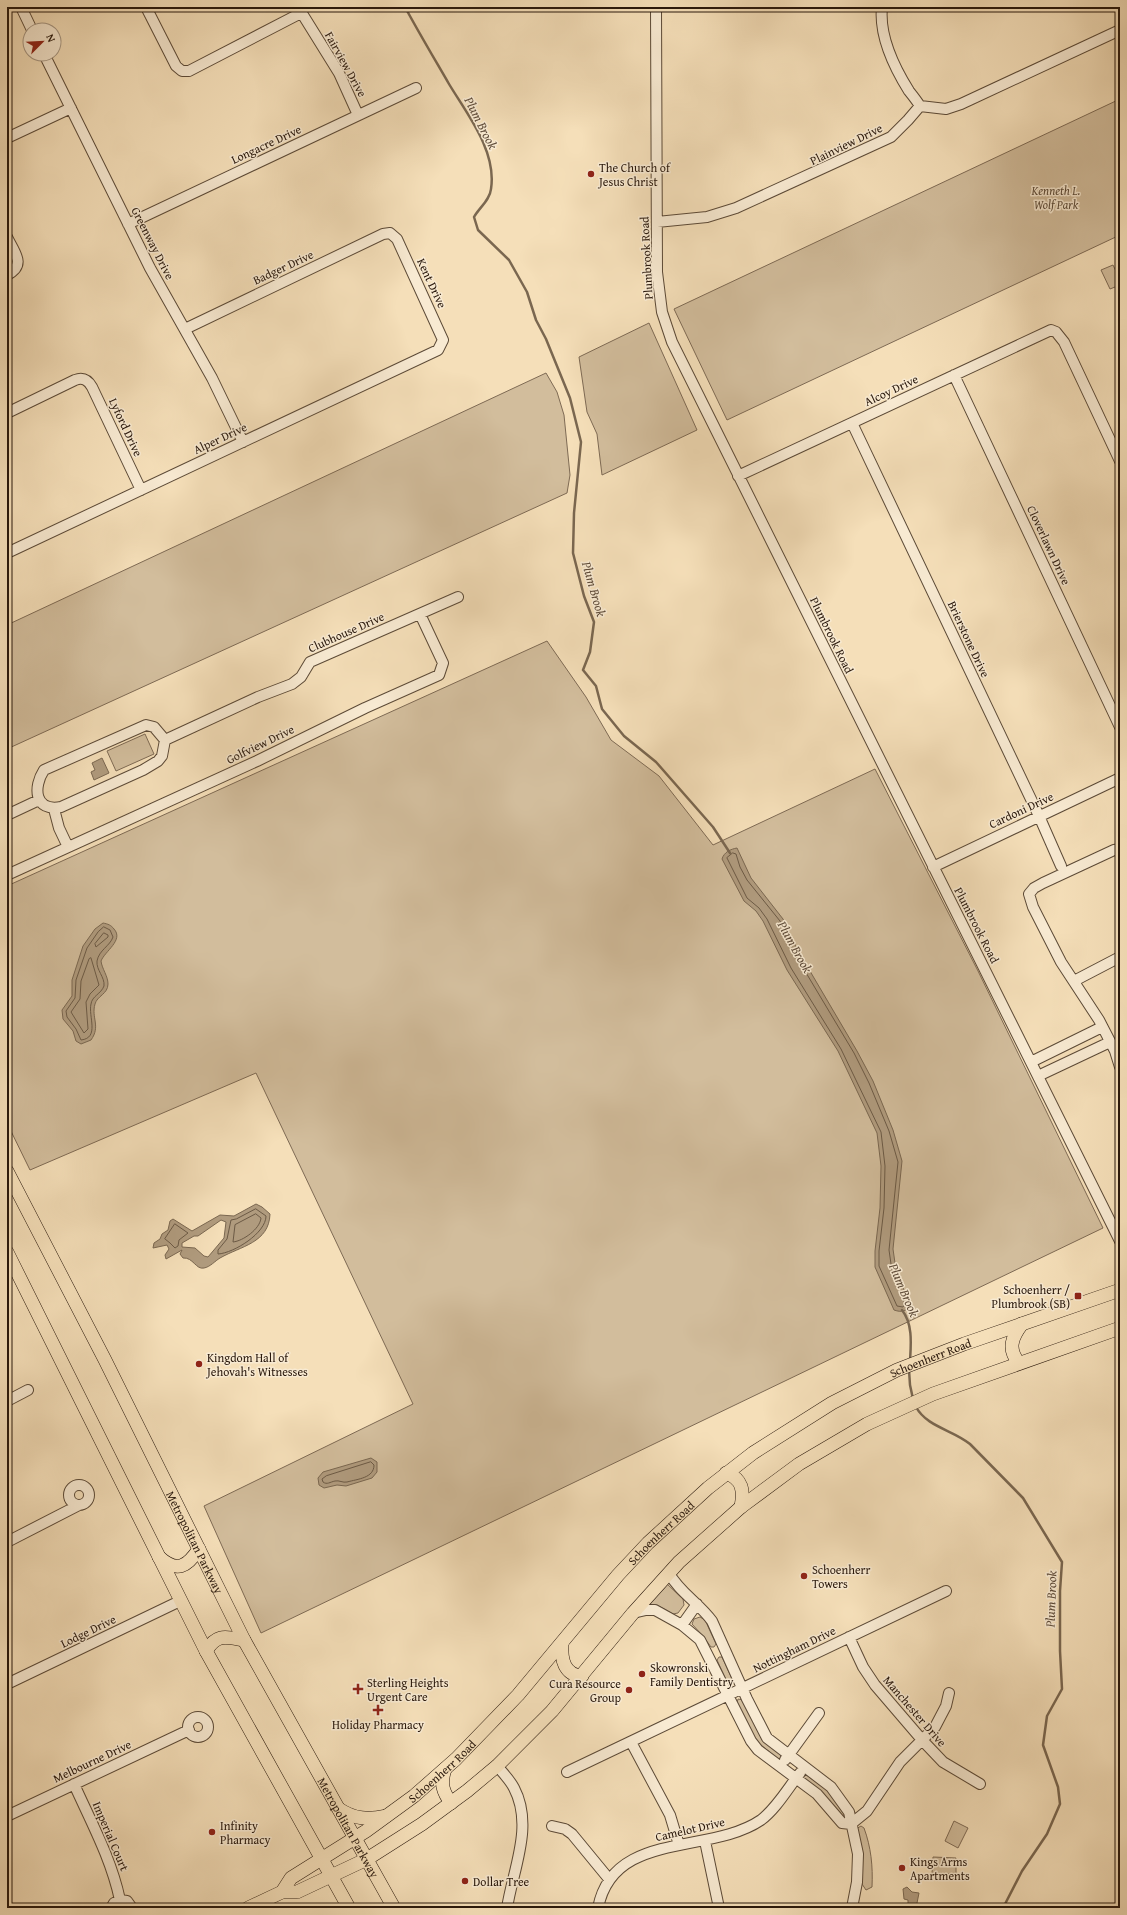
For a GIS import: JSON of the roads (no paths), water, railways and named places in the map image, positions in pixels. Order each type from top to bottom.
[{"type":"main road","name":"Metropolitan Parkway","points":[[7,1171],[99,1348],[244,1640],[394,1908]]},
{"type":"main road","points":[[7,1252],[206,1651],[349,1908]]},
{"type":"main road","name":"Schoenherr Road","points":[[282,1892],[291,1878],[356,1839],[388,1816],[445,1769],[498,1718],[637,1554],[673,1518],[726,1473],[806,1418],[856,1390],[897,1370],[942,1352],[1120,1290]]},
{"type":"main road","points":[[1019,1363],[1012,1352],[1011,1344],[1014,1335],[1022,1324]]},
{"type":"main road","name":"Schoenherr Road","points":[[248,1908],[282,1892],[297,1892],[332,1877],[367,1859],[452,1803],[497,1766],[535,1729],[582,1676],[633,1613],[669,1573],[715,1529],[782,1476],[820,1451],[867,1424],[910,1404],[955,1385],[1120,1328]]},
{"type":"main road","points":[[726,1473],[736,1478],[742,1486],[743,1498],[741,1507]]},
{"type":"main road","points":[[158,1556],[167,1564],[179,1566],[189,1562],[199,1549]]},
{"type":"main road","points":[[206,1651],[213,1641],[220,1638],[244,1640]]},
{"type":"main road","points":[[562,1644],[561,1654],[565,1666],[571,1674],[582,1676]]},
{"type":"main road","points":[[445,1769],[442,1777],[442,1788],[452,1803]]},
{"type":"main road","points":[[339,1809],[346,1814],[360,1818],[373,1819],[388,1816]]},
{"type":"street","points":[[21,7],[28,22]]},
{"type":"street","points":[[146,7],[176,66],[182,71],[189,70],[299,10]]},
{"type":"street","name":"Plumbrook Road","points":[[656,7],[657,222],[659,294],[666,327],[680,362],[1120,1240]]},
{"type":"street","points":[[882,7],[881,23],[888,48],[902,77],[920,106],[946,108],[961,104],[1120,30]]},
{"type":"street","name":"Fairview Drive","points":[[299,10],[339,73],[358,115]]},
{"type":"street","name":"Greenway Drive","points":[[48,62],[150,268],[212,378],[243,442]]},
{"type":"street","name":"Longacre Drive","points":[[128,224],[416,88]]},
{"type":"street","name":"Plainview Drive","points":[[657,222],[713,215],[762,197],[891,137],[920,106]]},
{"type":"street","points":[[7,138],[71,108]]},
{"type":"street","name":"Badger Drive","points":[[185,328],[383,234],[393,234]]},
{"type":"street","name":"Kent Drive","points":[[393,234],[397,239],[443,337],[442,344]]},
{"type":"street","points":[[7,237],[17,258],[18,266],[17,270],[7,275]]},
{"type":"street","name":"Alcoy Drive","points":[[738,476],[1051,330],[1056,332],[1064,342],[1120,462]]},
{"type":"street","name":"Alper Drive","points":[[7,553],[438,350],[442,344]]},
{"type":"street","name":"Cloverlawn Drive","points":[[954,375],[1120,727]]},
{"type":"street","name":"Lyford Drive","points":[[7,413],[75,380],[83,378],[87,380],[92,387],[141,490]]},
{"type":"street","name":"Brierstone Drive","points":[[852,423],[1039,816],[1061,866]]},
{"type":"street","name":"Clubhouse Drive","points":[[165,740],[258,697],[292,684],[301,677],[310,662],[458,597]]},
{"type":"street","name":"Golfview Drive","points":[[68,847],[439,675],[443,663],[420,614]]},
{"type":"street","points":[[146,725],[154,727],[165,740],[162,756],[158,761],[143,770],[61,807],[54,809],[45,805],[39,800],[36,790],[39,778],[44,770],[52,766],[146,725]]},
{"type":"street","name":"Cardoni Drive","points":[[933,867],[1120,778]]},
{"type":"street","points":[[7,815],[39,800]]},
{"type":"street","points":[[7,875],[68,847],[59,828],[54,809]]},
{"type":"street","points":[[1119,849],[1043,883],[1034,888],[1029,894],[1033,907],[1054,948],[1102,1027],[1120,1067]]},
{"type":"street","points":[[1074,981],[1120,957]]},
{"type":"street","points":[[1031,1062],[1102,1027]]},
{"type":"street","points":[[1038,1076],[1110,1042]]},
{"type":"street","points":[[7,1401],[28,1390]]},
{"type":"street","points":[[7,1542],[68,1510],[86,1503],[89,1497],[86,1488],[80,1485],[74,1487],[70,1491],[68,1510]]},
{"type":"street","points":[[70,1498],[73,1503],[80,1505]]},
{"type":"street","points":[[669,1573],[676,1585],[697,1604],[712,1621],[742,1688],[768,1738],[834,1790],[850,1812],[851,1824],[858,1854],[858,1882],[852,1908]]},
{"type":"street","name":"Nottingham Drive","points":[[567,1772],[946,1591]]},
{"type":"street","name":"Lodge Drive","points":[[7,1684],[180,1601]]},
{"type":"street","points":[[682,1625],[697,1604]]},
{"type":"street","points":[[633,1613],[646,1610],[655,1610],[682,1625],[700,1640],[709,1655],[751,1741],[758,1750],[817,1794],[842,1823],[851,1824],[868,1811],[900,1762],[930,1734],[941,1718],[949,1693]]},
{"type":"street","name":"Manchester Drive","points":[[849,1637],[863,1667],[874,1685],[923,1741],[943,1762],[980,1784]]},
{"type":"street","points":[[709,1655],[724,1649]]},
{"type":"street","points":[[780,1766],[819,1713]]},
{"type":"street","name":"Melbourne Drive","points":[[7,1816],[189,1730]]},
{"type":"street","points":[[631,1742],[670,1814],[679,1845]]},
{"type":"street","points":[[497,1766],[516,1793],[521,1810],[523,1827],[521,1845],[507,1908]]},
{"type":"street","name":"Camelot Drive","points":[[598,1908],[609,1879],[623,1865],[643,1854],[725,1836],[762,1819],[804,1767]]},
{"type":"street","name":"Imperial Court","points":[[74,1784],[107,1854],[116,1880],[120,1900]]},
{"type":"street","points":[[552,1826],[565,1829],[572,1834],[609,1879]]},
{"type":"street","points":[[704,1841],[719,1908]]},
{"type":"street","points":[[111,1908],[114,1903],[120,1900],[127,1901],[132,1908]]},
{"type":"water","points":[[102,758],[109,773],[94,780],[91,772],[95,770],[92,763]]},
{"type":"water","points":[[737,848],[751,878],[783,919],[797,949],[857,1051],[873,1081],[893,1130],[902,1161],[893,1249],[896,1270],[906,1295],[909,1308],[905,1310],[894,1310],[875,1267],[875,1251],[880,1208],[881,1166],[877,1133],[838,1051],[787,970],[763,921],[756,911],[744,901],[722,859],[724,854],[728,851]]},
{"type":"water","points":[[103,923],[113,928],[117,937],[101,961],[107,978],[108,987],[95,1004],[94,1014],[96,1026],[94,1035],[91,1040],[81,1044],[76,1041],[73,1031],[63,1019],[62,1010],[72,996],[72,980],[83,946],[95,929]]},
{"type":"water","points":[[256,1204],[270,1214],[265,1231],[259,1238],[206,1267],[201,1268],[189,1259],[183,1258],[180,1254],[182,1250],[166,1259],[165,1255],[169,1249],[167,1245],[153,1248],[154,1243],[168,1230],[170,1221],[173,1219],[192,1231],[220,1215],[234,1216]],"holes":[[[221,1220],[226,1222],[224,1238],[208,1257],[204,1256],[195,1248],[182,1247],[182,1243],[194,1236],[198,1236]]]},
{"type":"water","points":[[371,1458],[377,1462],[377,1472],[372,1478],[346,1486],[337,1485],[324,1488],[319,1485],[318,1478],[323,1472]]},
{"type":"water","points":[[907,1887],[912,1892],[919,1893],[916,1908],[908,1908],[908,1900],[904,1899],[903,1889]]},
{"type":"waterway","name":"Plum Brook","points":[[405,7],[449,84],[472,120],[490,161],[492,175],[490,193],[474,217],[478,230],[509,260],[527,292],[536,320],[546,339],[570,398],[581,442],[574,513],[573,553],[584,596],[594,622],[590,652],[583,670],[596,686],[602,709],[624,736],[656,762],[713,827],[730,853]]},
{"type":"waterway","name":"Plum Brook","points":[[902,1310],[906,1316],[910,1328],[910,1361]]},
{"type":"waterway","name":"Plum Brook","points":[[909,1370],[913,1399]]},
{"type":"waterway","name":"Plum Brook","points":[[916,1407],[921,1414],[933,1424],[970,1444],[1023,1498],[1062,1562],[1060,1591],[1060,1651],[1062,1689],[1047,1716],[1043,1745],[1058,1787],[1060,1804],[1047,1834],[1022,1871],[1003,1908]]},
{"type":"place","name":"The Church of Jesus Christ","points":[[591,174]]},
{"type":"place","name":"Schoenherr / Plumbrook (SB)","points":[[1078,1296]]},
{"type":"place","name":"Kingdom Hall of Jehovah's Witnesses","points":[[199,1364]]},
{"type":"place","name":"Schoenherr Towers","points":[[804,1576]]},
{"type":"place","name":"Skowronski Family Dentistry","points":[[642,1674]]},
{"type":"place","name":"Sterling Heights Urgent Care","points":[[358,1689]]},
{"type":"place","name":"Cura Resource Group","points":[[629,1690]]},
{"type":"place","name":"Holiday Pharmacy","points":[[378,1710]]},
{"type":"place","name":"Infinity Pharmacy","points":[[212,1832]]},
{"type":"place","name":"Kings Arms Apartments","points":[[902,1868]]},
{"type":"place","name":"Dollar Tree","points":[[465,1881]]},
{"type":"park label","name":"Kenneth L. Wolf Park","points":[[1056,197]]}]
